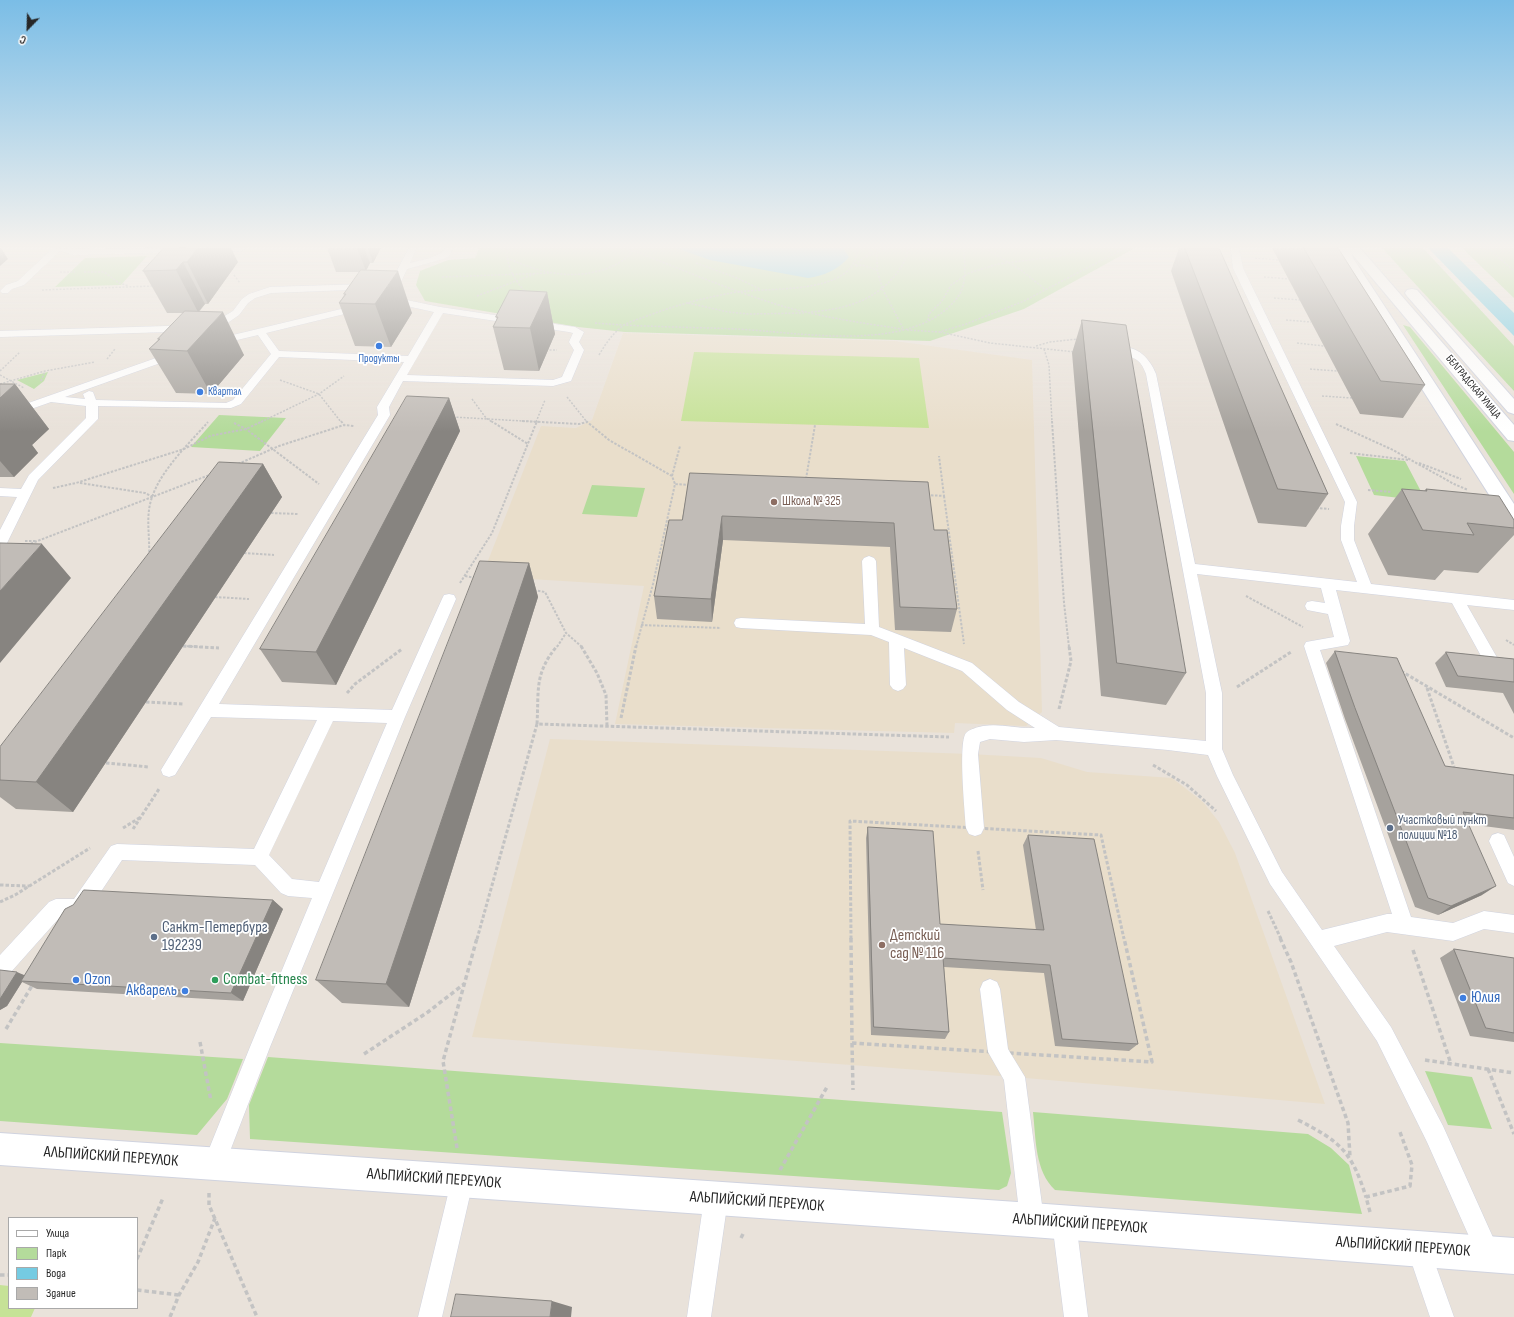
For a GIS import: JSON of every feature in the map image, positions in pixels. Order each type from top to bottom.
[{"type":"street","points":[[1379,309],[1514,519]]},
{"type":"street","name":"БЕЛГРАДСКАЯ УЛИЦА","points":[[1406,309],[1514,436]]},
{"type":"street","name":"БЕЛГРАДСКАЯ УЛИЦА","points":[[1426,309],[1514,409]]},
{"type":"street","name":"АЛЬПИЙСКИЙ ПЕРЕУЛОК","points":[[0,1149],[214,1164],[460,1167],[716,1199],[1064,1222],[1501,1255]]},
{"type":"lane","points":[[0,334],[201,328],[222,322],[236,314],[239,309]]},
{"type":"lane","points":[[209,344],[353,309]]},
{"type":"lane","points":[[1258,309],[1351,502],[1351,512],[1346,533],[1366,588]]},
{"type":"lane","points":[[169,770],[244,649],[384,415],[383,407],[400,378],[412,359],[440,310],[571,329],[579,332],[574,342],[579,350],[567,379],[553,383],[400,378]]},
{"type":"lane","points":[[260,332],[276,354]]},
{"type":"lane","points":[[1124,350],[1138,354],[1148,364],[1151,374],[1214,693],[1214,749],[1225,776],[1276,878],[1384,1034],[1434,1134],[1501,1255]]},
{"type":"lane","points":[[0,417],[86,387],[101,380],[187,351]]},
{"type":"lane","points":[[276,354],[412,359]]},
{"type":"lane","points":[[48,400],[219,410],[238,402],[276,354]]},
{"type":"lane","points":[[0,543],[33,478],[92,419],[92,403],[86,387]]},
{"type":"lane","points":[[0,492],[26,493]]},
{"type":"lane","points":[[869,561],[872,630]]},
{"type":"lane","points":[[1189,568],[1514,605]]},
{"type":"lane","points":[[1327,584],[1344,641],[1311,646],[1405,926]]},
{"type":"lane","points":[[1456,598],[1492,661]]},
{"type":"lane","points":[[214,1164],[260,1047],[397,717],[449,599]]},
{"type":"lane","points":[[1312,606],[1334,610]]},
{"type":"lane","points":[[741,623],[872,630],[967,667],[1014,706],[1056,733]]},
{"type":"lane","points":[[896,640],[898,685]]},
{"type":"lane","points":[[208,708],[327,716],[397,717]]},
{"type":"lane","points":[[259,857],[327,716]]},
{"type":"lane","points":[[976,836],[970,754],[972,738],[977,734],[987,733],[1025,735],[1056,733],[1168,742],[1214,749]]},
{"type":"lane","points":[[1498,841],[1514,877]]},
{"type":"lane","points":[[4,965],[56,908],[79,908],[117,852],[259,857],[288,887],[325,891]]},
{"type":"lane","points":[[1318,940],[1387,923],[1453,932],[1484,920],[1514,924]]},
{"type":"lane","points":[[990,989],[998,1052],[1014,1077],[1032,1220]]},
{"type":"lane","points":[[430,1317],[460,1167]]},
{"type":"lane","points":[[699,1317],[716,1199]]},
{"type":"lane","points":[[1064,1222],[1076,1317]]},
{"type":"lane","points":[[1420,1249],[1442,1317]]},
{"type":"path","points":[[623,326],[668,309]]},
{"type":"path","points":[[717,309],[749,314],[837,309]]},
{"type":"path","points":[[797,309],[904,330],[939,332],[990,344],[1076,352]]},
{"type":"path","points":[[893,309],[904,330]]},
{"type":"path","points":[[928,320],[928,316],[933,309]]},
{"type":"path","points":[[589,322],[623,326],[858,336],[904,330],[928,320],[943,309]]},
{"type":"path","points":[[939,332],[1002,309]]},
{"type":"path","points":[[1034,347],[1063,340],[1099,339],[1116,341],[1124,350]]},
{"type":"path","points":[[1044,349],[1049,365],[1053,455],[1064,603],[1071,661],[1061,698],[1056,733]]},
{"type":"path","points":[[26,493],[34,493],[76,483],[184,449],[198,444],[210,436],[246,429],[318,394],[368,357]]},
{"type":"path","points":[[106,361],[112,360]]},
{"type":"path","points":[[0,384],[55,368],[100,361]]},
{"type":"path","points":[[1286,367],[1337,371]]},
{"type":"path","points":[[261,374],[318,394],[344,425]]},
{"type":"path","points":[[458,380],[486,418],[528,444]]},
{"type":"path","points":[[449,599],[492,533],[553,383],[560,388],[587,422],[609,440],[672,476]]},
{"type":"path","points":[[1299,394],[1352,398]]},
{"type":"path","points":[[219,410],[221,414],[219,417],[246,429],[335,497]]},
{"type":"path","points":[[149,559],[149,510],[163,476],[184,449],[219,410]]},
{"type":"path","points":[[1307,411],[1393,450],[1454,484],[1468,490]]},
{"type":"path","points":[[447,417],[579,424],[587,422]]},
{"type":"path","points":[[238,464],[344,425],[375,429]]},
{"type":"path","points":[[806,482],[815,425]]},
{"type":"path","points":[[621,718],[641,625],[653,584],[675,484],[672,476],[680,446]]},
{"type":"path","points":[[1327,451],[1411,460],[1462,480]]},
{"type":"path","points":[[939,456],[967,667]]},
{"type":"path","points":[[25,546],[217,472]]},
{"type":"path","points":[[76,483],[103,485],[145,493],[154,497]]},
{"type":"path","points":[[675,484],[698,485]]},
{"type":"path","points":[[921,495],[944,496]]},
{"type":"path","points":[[1312,508],[1351,512]]},
{"type":"path","points":[[244,554],[299,556]]},
{"type":"path","points":[[465,576],[479,579]]},
{"type":"path","points":[[530,589],[544,592],[566,633],[582,647],[597,673],[606,695],[607,726]]},
{"type":"path","points":[[1241,593],[1308,630],[1344,641]]},
{"type":"path","points":[[215,598],[273,600]]},
{"type":"path","points":[[641,625],[718,629],[741,623]]},
{"type":"path","points":[[460,1167],[443,1060],[536,724],[540,672],[566,633]]},
{"type":"path","points":[[183,646],[244,649]]},
{"type":"path","points":[[345,694],[355,684],[406,646]]},
{"type":"path","points":[[1214,693],[1229,692],[1298,648],[1311,646]]},
{"type":"path","points":[[1400,671],[1477,714],[1514,738]]},
{"type":"path","points":[[1427,687],[1454,767]]},
{"type":"path","points":[[146,702],[208,708]]},
{"type":"path","points":[[536,724],[972,738]]},
{"type":"path","points":[[1146,762],[1169,773],[1184,783],[1204,798],[1218,813]]},
{"type":"path","points":[[106,763],[169,770],[141,817],[117,852]]},
{"type":"path","points":[[121,829],[141,817]]},
{"type":"path","points":[[852,1043],[1152,1062],[1101,835],[976,836],[850,821],[852,1043],[853,1090]]},
{"type":"path","points":[[976,836],[983,890]]},
{"type":"path","points":[[0,902],[16,895],[95,845]]},
{"type":"path","points":[[0,885],[29,886]]},
{"type":"path","points":[[1266,907],[1291,962],[1348,1124],[1350,1157]]},
{"type":"path","points":[[1405,926],[1452,1064]]},
{"type":"path","points":[[6,1028],[34,982]]},
{"type":"path","points":[[364,1054],[420,1018],[450,996],[464,983]]},
{"type":"path","points":[[200,1042],[212,1107]]},
{"type":"path","points":[[1395,1055],[1514,1073]]},
{"type":"path","points":[[1488,1069],[1514,1134]]},
{"type":"path","points":[[741,1238],[827,1087]]},
{"type":"path","points":[[1298,1120],[1335,1140],[1350,1157],[1360,1175],[1371,1215]]},
{"type":"path","points":[[1366,1197],[1410,1186],[1412,1165],[1400,1132]]},
{"type":"path","points":[[138,1257],[163,1198]]},
{"type":"path","points":[[208,1201],[257,1317]]},
{"type":"path","points":[[170,1317],[179,1294],[198,1262],[215,1218]]},
{"type":"path","points":[[138,1290],[179,1294]]},
{"type":"shaded area","name":"Школа № 325","points":[[623,333],[895,341],[1032,360],[1042,712],[1026,726],[955,723],[954,733],[615,724],[644,586],[482,576],[541,426],[576,428],[592,420]]},
{"type":"shaded area","name":"Детский сад № 116","points":[[550,739],[970,754],[1041,758],[1087,772],[1172,778],[1203,802],[1219,822],[1235,853],[1325,1104],[1014,1077],[472,1037]]},
{"type":"green space","points":[[475,309],[1023,309],[930,341],[625,332],[578,327]]},
{"type":"green space","points":[[1439,309],[1480,309],[1514,346],[1514,391]]},
{"type":"green space","points":[[1403,325],[1410,327],[1514,452],[1514,494]]},
{"type":"green space","points":[[694,352],[919,358],[929,428],[681,421]]},
{"type":"green space","points":[[48,372],[44,381],[34,389],[17,380]]},
{"type":"green space","points":[[219,415],[286,418],[260,451],[191,447]]},
{"type":"green space","points":[[1356,456],[1405,461],[1426,501],[1374,495]]},
{"type":"green space","points":[[592,485],[645,488],[637,517],[582,514]]},
{"type":"green space","points":[[0,1043],[243,1059],[227,1099],[197,1135],[0,1121]]},
{"type":"green space","points":[[268,1057],[1002,1112],[1011,1173],[1007,1186],[999,1190],[250,1139],[249,1105]]},
{"type":"green space","points":[[1425,1071],[1472,1077],[1492,1129],[1448,1125]]},
{"type":"green space","points":[[1033,1112],[1308,1134],[1331,1148],[1349,1165],[1362,1214],[1055,1190],[1048,1182],[1040,1164],[1036,1144]]},
{"type":"green space","points":[[0,1285],[8,1286],[8,1309],[35,1309],[31,1317],[0,1317]]},
{"type":"water","points":[[1488,309],[1510,309],[1514,313],[1514,336]]},
{"type":"building","points":[[500,309],[539,309],[530,328],[493,327],[498,317],[496,317]]},
{"type":"building","points":[[1209,309],[1246,309],[1328,494],[1278,489]]},
{"type":"building","points":[[1340,309],[1377,309],[1425,385],[1381,381]]},
{"type":"building","points":[[185,311],[223,312],[187,351],[149,349],[160,339],[158,339]]},
{"type":"building","points":[[1082,320],[1126,325],[1186,673],[1117,663]]},
{"type":"building","points":[[0,384],[15,384],[0,398]]},
{"type":"building","points":[[407,396],[449,398],[316,652],[260,649]]},
{"type":"building","points":[[219,462],[263,464],[36,782],[0,780],[0,747]]},
{"type":"building","points":[[690,473],[928,482],[934,530],[947,530],[957,609],[900,607],[894,523],[722,516],[711,599],[654,596],[669,520],[682,520]]},
{"type":"building","points":[[1402,489],[1427,491],[1426,489],[1499,496],[1514,520],[1514,528],[1467,523],[1474,535],[1423,530]]},
{"type":"building","points":[[0,543],[42,544],[0,591]]},
{"type":"building","points":[[480,561],[529,563],[386,984],[316,980]]},
{"type":"building","points":[[1335,651],[1397,658],[1445,766],[1514,775],[1514,818],[1463,812],[1496,886],[1451,906],[1428,898],[1355,708]]},
{"type":"building","points":[[1446,652],[1514,659],[1514,682],[1458,676]]},
{"type":"building","points":[[868,827],[933,831],[940,924],[1044,930],[1028,835],[1094,839],[1138,1044],[1062,1039],[1050,965],[943,958],[949,1032],[874,1027]]},
{"type":"building","points":[[84,890],[273,900],[231,993],[21,981],[65,909],[73,905]]},
{"type":"building","points":[[1454,949],[1514,958],[1514,1033],[1486,1028]]},
{"type":"building","points":[[0,970],[17,972],[0,999]]},
{"type":"building","points":[[456,1294],[552,1301],[550,1317],[451,1317]]},
{"type":"place","name":"Продукты","points":[[379,346]]},
{"type":"place","name":"Квартал","points":[[200,392]]},
{"type":"place","name":"Школа № 325","points":[[774,502]]},
{"type":"place","name":"Участковый пункт полиции №18","points":[[1390,828]]},
{"type":"place","name":"Санкт-Петербург 192239","points":[[154,937]]},
{"type":"place","name":"Детский сад № 116","points":[[882,945]]},
{"type":"place","name":"Ozon","points":[[76,980]]},
{"type":"place","name":"Combat-fitness","points":[[215,980]]},
{"type":"place","name":"Акварель","points":[[185,991]]},
{"type":"place","name":"Юлия","points":[[1463,998]]}]
